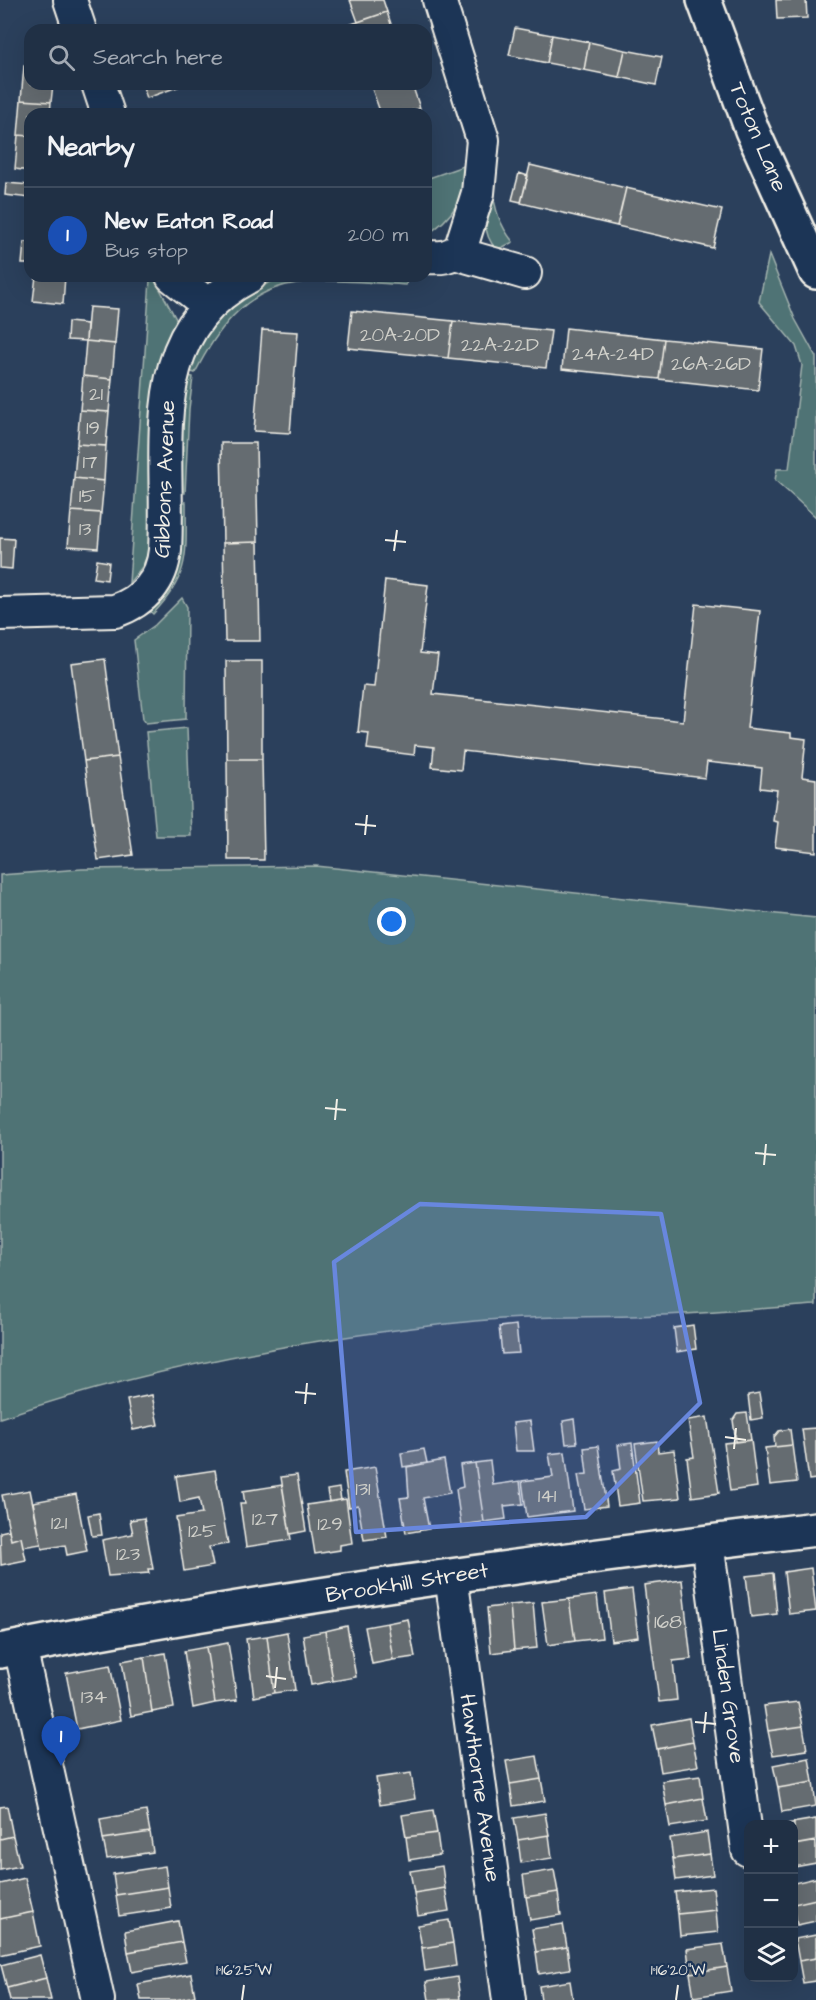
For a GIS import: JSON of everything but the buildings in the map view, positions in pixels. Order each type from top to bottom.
[{"type":"street","points":[[70,0],[78,24]]},
{"type":"street","points":[[439,0],[482,137],[482,168],[468,232],[441,255]]},
{"type":"street","name":"Toton Lane","points":[[704,0],[753,130],[816,272]]},
{"type":"street","points":[[100,90],[106,108]]},
{"type":"street","points":[[441,255],[525,273]]},
{"type":"street","points":[[179,282],[208,305]]},
{"type":"street","name":"Gibbons Avenue","points":[[0,614],[115,611],[127,608],[150,589],[164,563],[165,428],[168,389],[181,349],[208,305],[238,282]]},
{"type":"street","name":"Brookhill Street","points":[[10,1649],[117,1628],[451,1576],[816,1528]]},
{"type":"street","name":"Linden Grove","points":[[707,1542],[744,1820]]},
{"type":"street","name":"Hawthorne Avenue","points":[[451,1576],[510,2000]]},
{"type":"street","points":[[10,1649],[98,2000]]},
{"type":"highlighted area","points":[[420,1204],[661,1214],[700,1403],[586,1517],[356,1532],[334,1262]]},
{"type":"green space","points":[[472,163],[466,185],[457,204],[444,221],[432,231],[432,177]]},
{"type":"green space","points":[[492,187],[498,216],[513,242],[497,250],[488,236],[485,220]]},
{"type":"green space","points":[[769,255],[795,319],[816,357],[816,517],[775,480],[777,469],[789,469],[802,365],[796,346],[759,302]]},
{"type":"green space","points":[[150,282],[156,282],[176,319],[153,543],[142,567],[129,583]]},
{"type":"green space","points":[[271,282],[307,282],[281,286],[258,296],[236,313],[215,338],[195,373],[186,370],[210,323],[251,291]]},
{"type":"green space","points":[[354,282],[406,282],[406,285]]},
{"type":"green space","points":[[185,375],[193,377],[185,493],[178,493],[176,478]]},
{"type":"green space","points":[[177,502],[186,502],[184,563],[174,587],[153,614],[148,609]]},
{"type":"green space","points":[[182,598],[187,607],[186,719],[146,723],[143,719],[134,640],[155,625]]},
{"type":"green space","points":[[187,728],[191,836],[156,836],[146,732]]},
{"type":"green space","points":[[316,866],[816,918],[816,1305],[662,1315],[498,1319],[354,1336],[234,1356],[175,1369],[116,1383],[0,1418],[0,875],[82,869]]},
{"type":"place","name":"New Eaton Road","points":[[61,1766]]}]
